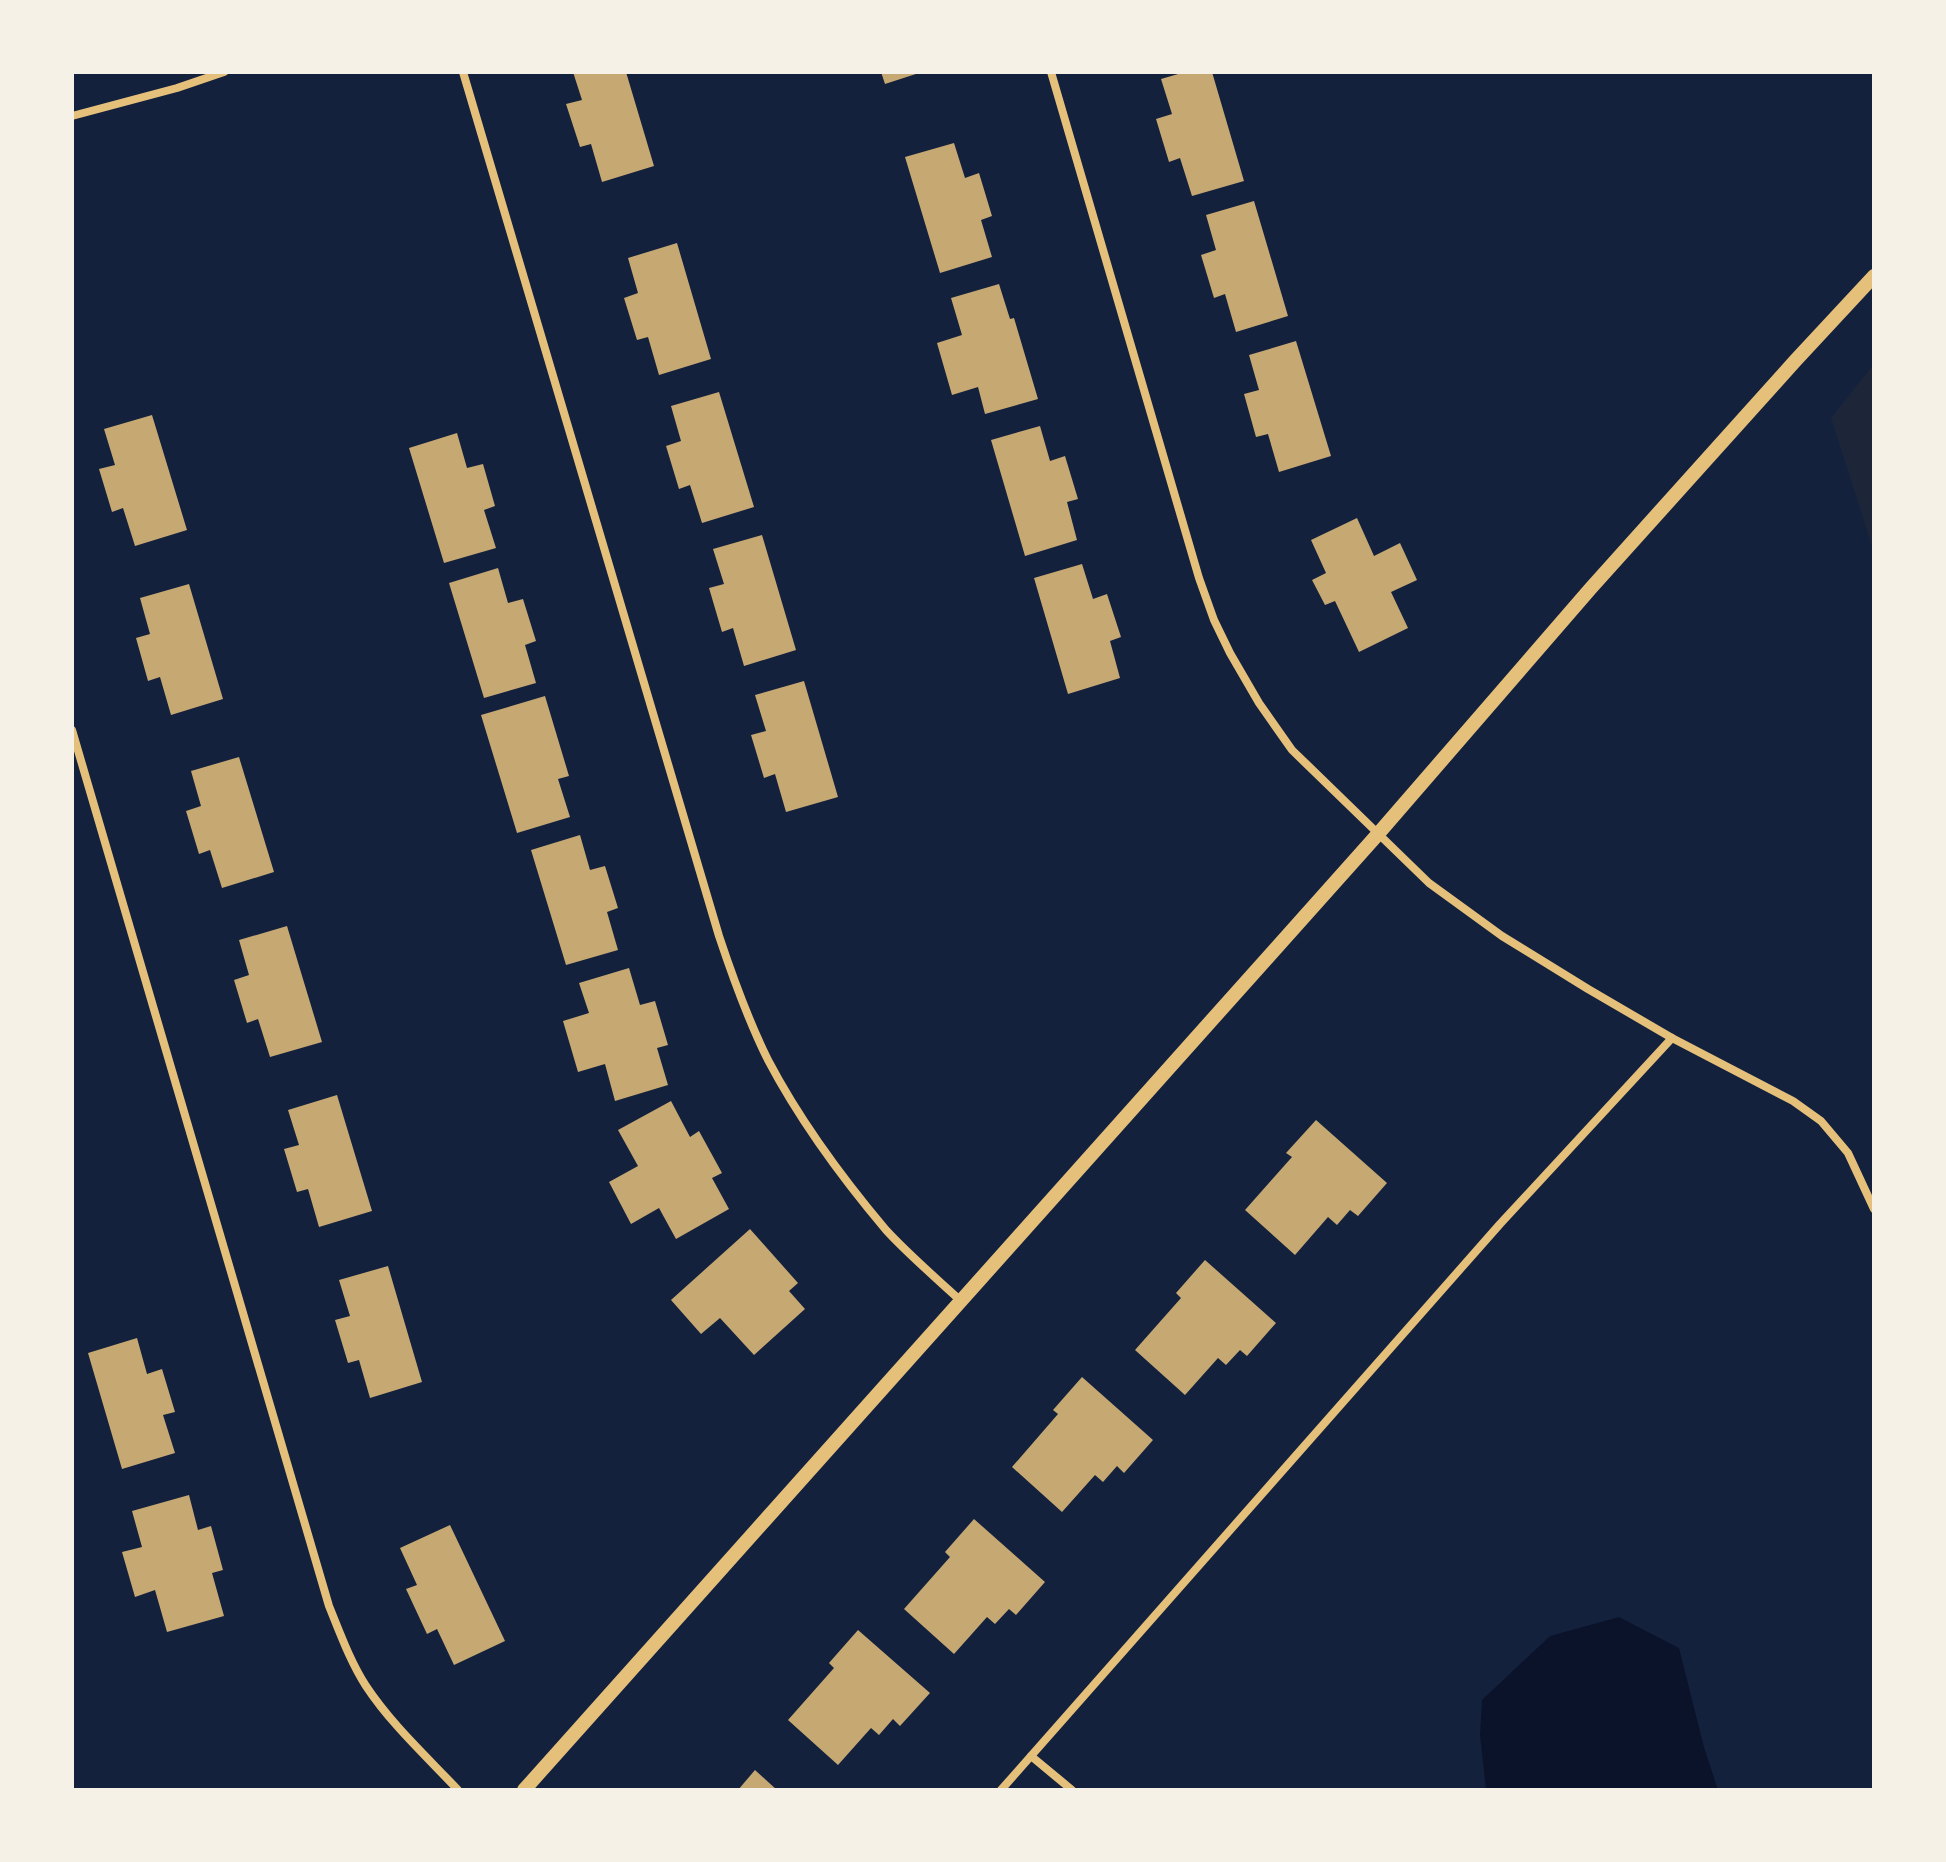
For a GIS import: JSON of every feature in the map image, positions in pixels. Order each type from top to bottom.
[{"type":"street","points":[[72,116],[224,72]]},
{"type":"street","points":[[463,72],[735,984],[769,1062],[855,1192],[889,1232],[961,1301]]},
{"type":"street","points":[[1051,72],[1199,578],[1230,653],[1259,703],[1292,750],[1429,883],[1502,936],[1672,1038],[1793,1101],[1821,1121],[1848,1153],[1874,1209]]},
{"type":"street","points":[[524,1790],[1378,834],[1591,588],[1874,276]]},
{"type":"street","points":[[72,730],[329,1606],[347,1651],[366,1686],[388,1715],[458,1790]]},
{"type":"street","points":[[1001,1790],[1500,1224],[1672,1038]]},
{"type":"street","points":[[1031,1756],[1072,1790]]},
{"type":"shaded area","points":[[1874,364],[1874,552],[1831,418]]},
{"type":"shaded area","points":[[1619,1617],[1679,1648],[1718,1790],[1486,1790],[1480,1735],[1482,1700],[1550,1636]]},
{"type":"building","points":[[573,72],[626,72],[654,166],[602,182],[591,144],[580,147],[566,104],[582,100]]},
{"type":"building","points":[[881,72],[919,72],[919,73],[885,84]]},
{"type":"building","points":[[1185,72],[1212,72],[1244,181],[1192,196],[1180,158],[1169,162],[1156,119],[1172,114],[1161,79]]},
{"type":"building","points":[[954,143],[965,178],[979,173],[992,216],[981,220],[992,257],[940,273],[905,157]]},
{"type":"building","points":[[1254,201],[1288,316],[1236,332],[1225,294],[1214,298],[1201,255],[1216,250],[1206,215]]},
{"type":"building","points":[[677,243],[711,359],[659,375],[648,337],[637,340],[624,298],[638,293],[628,258]]},
{"type":"building","points":[[999,284],[1010,319],[1014,318],[1038,399],[985,414],[978,387],[952,395],[937,343],[962,335],[951,298]]},
{"type":"building","points":[[1296,341],[1331,456],[1279,472],[1268,434],[1256,437],[1244,394],[1259,390],[1249,355]]},
{"type":"building","points":[[719,392],[754,507],[702,523],[690,485],[679,489],[666,446],[681,441],[671,406]]},
{"type":"building","points":[[152,415],[187,530],[135,546],[123,508],[112,512],[99,469],[115,465],[104,429]]},
{"type":"building","points":[[1040,426],[1050,461],[1065,456],[1078,499],[1067,502],[1077,540],[1025,556],[991,440]]},
{"type":"building","points":[[457,433],[467,468],[483,464],[495,506],[484,510],[496,548],[444,563],[409,448]]},
{"type":"building","points":[[1357,518],[1374,556],[1400,543],[1417,580],[1391,592],[1408,628],[1359,652],[1335,601],[1325,605],[1312,580],[1326,573],[1311,540]]},
{"type":"building","points":[[762,535],[796,650],[744,666],[733,628],[722,632],[709,588],[724,584],[713,549]]},
{"type":"building","points":[[1082,564],[1093,599],[1107,594],[1121,637],[1110,641],[1120,678],[1068,694],[1034,578]]},
{"type":"building","points":[[498,568],[508,603],[523,599],[536,641],[525,645],[536,683],[484,698],[449,583]]},
{"type":"building","points":[[189,584],[223,699],[171,715],[160,677],[148,681],[136,638],[150,634],[140,598]]},
{"type":"building","points":[[804,681],[838,797],[786,812],[775,774],[764,778],[751,735],[766,731],[755,695]]},
{"type":"building","points":[[545,696],[569,776],[558,779],[570,817],[517,833],[481,715]]},
{"type":"building","points":[[239,757],[274,872],[222,888],[210,850],[199,854],[186,811],[201,806],[191,771]]},
{"type":"building","points":[[580,835],[590,870],[605,866],[618,908],[607,912],[618,950],[566,965],[531,850]]},
{"type":"building","points":[[287,926],[322,1042],[270,1057],[258,1019],[247,1023],[234,980],[249,975],[239,940]]},
{"type":"building","points":[[629,968],[640,1005],[655,1001],[668,1045],[657,1048],[668,1085],[615,1101],[605,1064],[578,1072],[563,1021],[589,1013],[579,983]]},
{"type":"building","points":[[337,1095],[372,1211],[319,1227],[308,1189],[297,1192],[284,1149],[299,1145],[288,1110]]},
{"type":"building","points":[[671,1101],[690,1137],[699,1131],[722,1173],[712,1178],[729,1209],[676,1239],[659,1208],[631,1224],[609,1182],[638,1166],[618,1130]]},
{"type":"building","points":[[1316,1120],[1387,1183],[1358,1216],[1350,1210],[1337,1225],[1328,1217],[1295,1255],[1245,1210],[1292,1157],[1286,1153]]},
{"type":"building","points":[[750,1229],[798,1283],[789,1291],[805,1309],[754,1355],[720,1318],[701,1334],[671,1300]]},
{"type":"building","points":[[1205,1260],[1276,1323],[1247,1356],[1240,1350],[1226,1365],[1218,1358],[1185,1395],[1135,1350],[1181,1298],[1176,1293]]},
{"type":"building","points":[[388,1266],[422,1382],[370,1398],[359,1360],[348,1363],[335,1320],[350,1316],[339,1280]]},
{"type":"building","points":[[137,1338],[147,1374],[162,1369],[175,1412],[163,1415],[175,1453],[122,1469],[88,1353]]},
{"type":"building","points":[[1082,1377],[1153,1440],[1124,1473],[1117,1466],[1103,1482],[1095,1475],[1062,1512],[1012,1467],[1058,1414],[1053,1410]]},
{"type":"building","points":[[189,1495],[198,1530],[211,1526],[223,1570],[212,1573],[224,1616],[167,1632],[155,1590],[135,1597],[122,1552],[142,1547],[132,1511]]},
{"type":"building","points":[[974,1519],[1045,1582],[1016,1615],[1009,1609],[995,1624],[987,1617],[954,1654],[904,1609],[950,1557],[945,1552]]},
{"type":"building","points":[[450,1525],[505,1641],[454,1665],[437,1629],[427,1634],[406,1589],[417,1585],[400,1548]]},
{"type":"building","points":[[858,1630],[930,1693],[900,1726],[893,1719],[879,1735],[871,1728],[838,1765],[788,1720],[834,1668],[829,1663]]},
{"type":"building","points":[[755,1770],[777,1790],[738,1790]]}]
